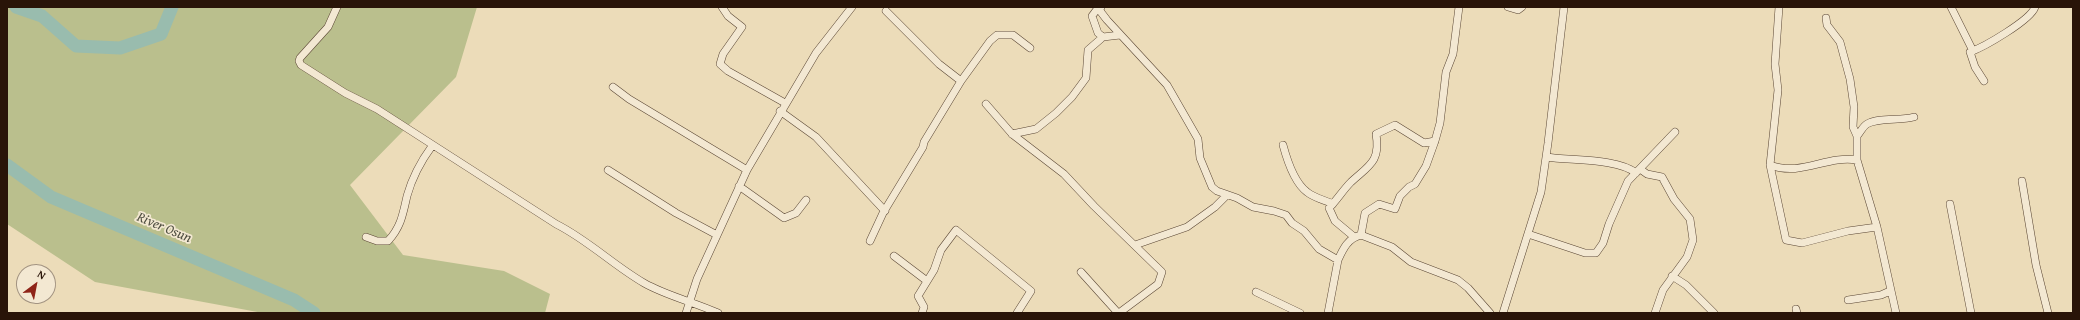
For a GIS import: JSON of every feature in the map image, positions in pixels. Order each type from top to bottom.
[{"type":"street","points":[[336,7],[328,27],[300,58],[299,61],[301,65],[350,96],[377,109],[432,146],[556,224],[575,234],[602,253],[621,269],[646,284],[718,313]]},
{"type":"street","points":[[722,7],[728,16],[742,27],[724,54],[720,64],[728,71],[785,103]]},
{"type":"street","points":[[686,313],[697,279],[718,235],[738,186],[780,111],[816,53],[852,7]]},
{"type":"street","points":[[1103,37],[1098,33],[1092,16],[1099,7],[1120,35],[1167,85],[1198,139],[1200,158],[1208,181],[1217,192],[1238,198],[1252,207],[1286,215],[1292,223],[1304,231],[1319,249],[1338,260]]},
{"type":"street","points":[[1361,235],[1365,213],[1379,204],[1395,209],[1400,196],[1409,187],[1415,184],[1426,166],[1440,123],[1446,72],[1453,54],[1459,7]]},
{"type":"street","points":[[1508,7],[1518,10],[1522,7]]},
{"type":"street","points":[[1503,313],[1541,192],[1564,7]]},
{"type":"street","points":[[1779,7],[1775,64],[1778,90],[1770,165],[1782,229],[1786,240],[1789,242],[1802,243],[1848,231],[1877,227]]},
{"type":"street","points":[[1950,7],[1973,51]]},
{"type":"street","points":[[1984,82],[1975,67],[1970,52],[2026,18],[2033,13],[2035,7]]},
{"type":"street","points":[[885,12],[939,64],[961,81]]},
{"type":"street","points":[[1826,18],[1827,25],[1840,42],[1850,79],[1854,108],[1853,127],[1857,136],[1857,160],[1877,227],[1896,313]]},
{"type":"street","points":[[870,241],[924,142],[961,81],[990,41],[997,35],[1013,36],[1030,48]]},
{"type":"street","points":[[1012,134],[1036,129],[1072,98],[1086,78],[1088,50],[1103,37],[1120,35]]},
{"type":"street","points":[[613,87],[629,99],[747,170]]},
{"type":"street","points":[[986,104],[1012,134],[1064,174],[1094,206],[1136,245],[1162,272],[1158,284],[1118,313],[1081,272]]},
{"type":"street","points":[[780,111],[816,137],[885,211]]},
{"type":"street","points":[[1853,127],[1880,120],[1904,120],[1914,117]]},
{"type":"street","points":[[1857,136],[1867,124]]},
{"type":"street","points":[[1353,236],[1335,221],[1329,208],[1350,183],[1372,164],[1378,145],[1376,134],[1395,125],[1424,143],[1435,141]]},
{"type":"street","points":[[1528,234],[1585,254],[1596,253],[1603,243],[1609,224],[1628,181],[1675,132]]},
{"type":"street","points":[[1283,145],[1285,154],[1300,186],[1308,193],[1333,204]]},
{"type":"street","points":[[366,237],[377,241],[388,241],[396,232],[402,220],[414,178],[423,158],[432,146]]},
{"type":"street","points":[[1546,157],[1610,164],[1630,168],[1662,178],[1674,199],[1690,219],[1693,240],[1687,257],[1663,290],[1655,313]]},
{"type":"street","points":[[1770,165],[1794,170],[1846,158],[1857,160]]},
{"type":"street","points":[[608,170],[676,213],[718,235]]},
{"type":"street","points":[[2022,181],[2036,265],[2048,313]]},
{"type":"street","points":[[738,186],[784,218],[796,213],[806,200]]},
{"type":"street","points":[[1136,245],[1187,227],[1214,207],[1227,195]]},
{"type":"street","points":[[1950,204],[1971,313]]},
{"type":"street","points":[[922,313],[924,307],[918,296],[934,270],[941,250],[956,230],[1031,291],[1017,313]]},
{"type":"street","points":[[1328,313],[1338,260],[1345,245],[1353,236],[1361,235],[1392,247],[1412,262],[1458,280],[1468,288],[1490,313]]},
{"type":"street","points":[[894,256],[927,281]]},
{"type":"street","points":[[1672,276],[1686,285],[1714,313]]},
{"type":"street","points":[[1848,300],[1881,295],[1890,291]]},
{"type":"street","points":[[1256,292],[1300,313]]},
{"type":"green space","points":[[7,7],[477,7],[456,77],[350,185],[403,255],[504,271],[550,294],[545,313],[263,313],[95,282],[7,224]]},
{"type":"waterway","name":"River Osun","points":[[16,7],[42,16],[76,46],[120,48],[161,34],[172,7]]},
{"type":"waterway","name":"River Osun","points":[[7,165],[51,197],[294,300],[314,313]]}]
